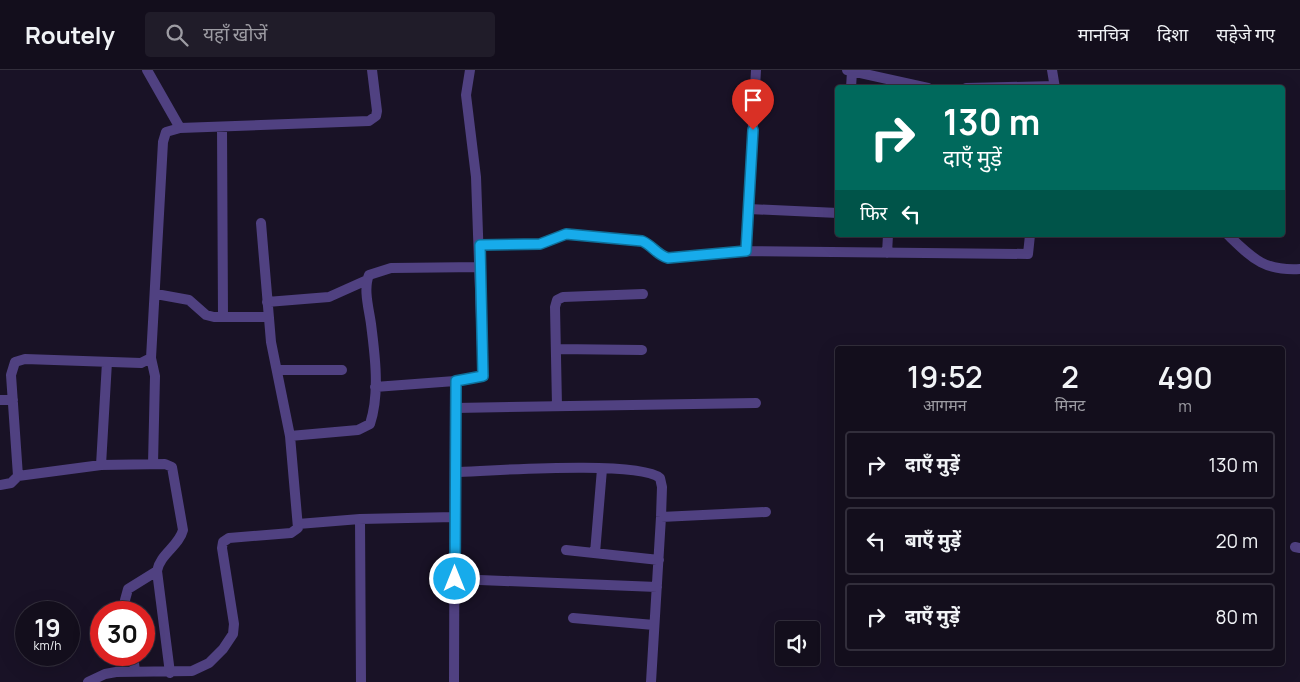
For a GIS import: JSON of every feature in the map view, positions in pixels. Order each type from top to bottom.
[{"type":"street","points":[[147,70],[180,128]]},
{"type":"street","points":[[153,464],[155,376],[151,358],[163,142],[166,132],[180,128],[369,121],[376,116],[377,111],[372,70]]},
{"type":"street","points":[[375,387],[456,381],[483,376],[481,267],[476,177],[466,95],[470,70]]},
{"type":"street","points":[[746,251],[756,70]]},
{"type":"street","points":[[847,70],[915,85]]},
{"type":"street","points":[[1052,70],[1055,85]]},
{"type":"street","points":[[852,71],[852,85]]},
{"type":"street","points":[[222,127],[223,317]]},
{"type":"street","points":[[749,209],[835,213]]},
{"type":"street","points":[[88,682],[105,674],[135,671],[170,673],[192,671],[208,663],[223,649],[233,634],[234,613],[222,548],[224,542],[229,538],[291,533],[296,530],[298,524],[290,436],[269,317],[261,223]]},
{"type":"street","points":[[480,245],[540,244],[562,235],[572,234],[642,241],[651,245],[661,256],[668,258],[746,251],[1028,254],[1030,237]]},
{"type":"street","points":[[888,237],[888,253]]},
{"type":"street","points":[[1230,237],[1249,256],[1266,267],[1282,270],[1300,269]]},
{"type":"street","points":[[268,302],[329,297],[367,280],[372,273],[391,268],[481,267]]},
{"type":"street","points":[[290,436],[367,427],[372,419],[375,387],[367,280]]},
{"type":"street","points":[[156,294],[189,300],[206,314],[223,317],[269,317]]},
{"type":"street","points":[[557,406],[555,307],[559,298],[643,294]]},
{"type":"street","points":[[556,349],[642,350]]},
{"type":"street","points":[[18,476],[12,369],[15,362],[25,359],[141,363],[151,358]]},
{"type":"street","points":[[101,465],[107,362]]},
{"type":"street","points":[[277,370],[342,370]]},
{"type":"street","points":[[454,682],[456,381]]},
{"type":"street","points":[[0,400],[13,400]]},
{"type":"street","points":[[455,408],[756,403]]},
{"type":"street","points":[[0,485],[11,483],[18,476],[101,465],[165,464],[172,467],[183,530],[180,538],[161,560],[157,571],[170,673]]},
{"type":"street","points":[[455,472],[602,469],[636,470],[656,474],[660,478],[662,487],[661,517],[651,682]]},
{"type":"street","points":[[595,553],[602,469]]},
{"type":"street","points":[[661,517],[766,512]]},
{"type":"street","points":[[298,524],[360,519],[455,517]]},
{"type":"street","points":[[360,519],[361,682]]},
{"type":"street","points":[[566,550],[658,560]]},
{"type":"street","points":[[125,601],[128,589],[157,571]]},
{"type":"street","points":[[455,579],[657,587]]},
{"type":"street","points":[[573,618],[654,625]]},
{"type":"street","points":[[134,666],[135,671]]},
{"type":"route","points":[[455,579],[456,381],[480,378],[484,373],[480,304],[480,245],[540,244],[550,242],[558,236],[566,234],[642,241],[655,248],[661,256],[668,258],[746,251],[753,130]]}]
